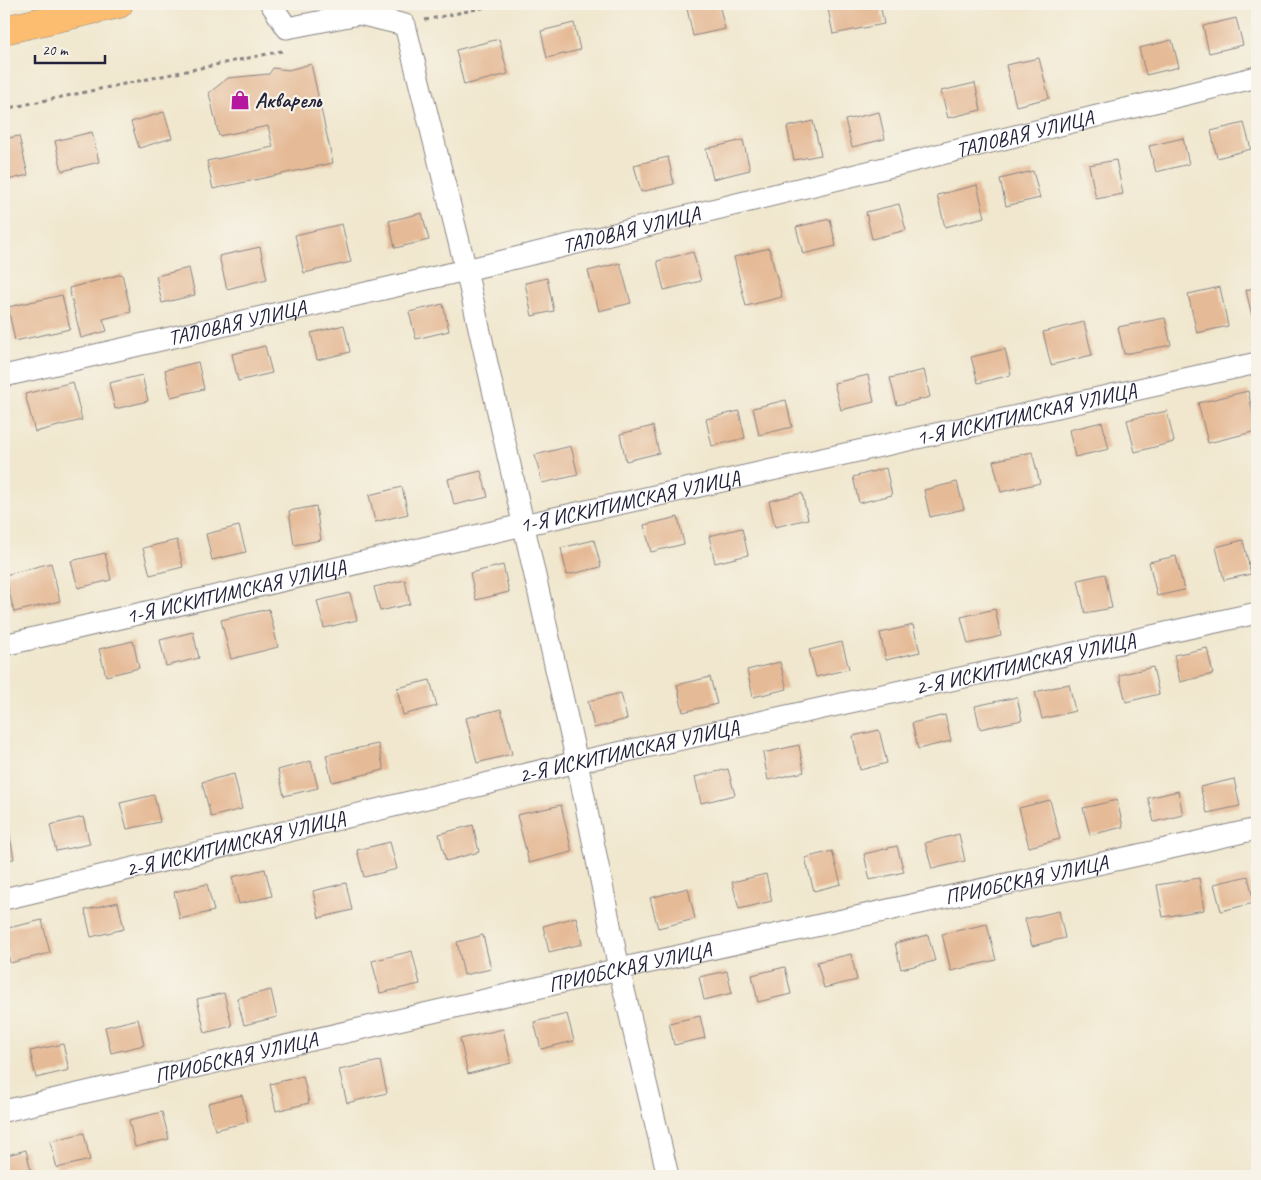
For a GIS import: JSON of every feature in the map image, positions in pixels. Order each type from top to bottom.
[{"type":"highway","points":[[4,30],[119,4]]},
{"type":"street","points":[[271,4],[287,28],[359,14],[406,25],[466,270],[577,762],[619,969],[668,1176]]},
{"type":"street","name":"ТАЛОВАЯ УЛИЦА","points":[[4,376],[466,270],[1257,77]]},
{"type":"street","name":"1-Я ИСКИТИМСКАЯ УЛИЦА","points":[[4,645],[523,525],[1257,363]]},
{"type":"street","name":"2-Я ИСКИТИМСКАЯ УЛИЦА","points":[[4,899],[577,762],[1257,613]]},
{"type":"street","name":"ПРИОБСКАЯ УЛИЦА","points":[[4,1111],[619,969],[1257,829]]},
{"type":"path","points":[[406,25],[501,4]]},
{"type":"path","points":[[4,109],[291,49]]},
{"type":"building","points":[[686,4],[719,4],[725,29],[693,36]]},
{"type":"building","points":[[827,4],[880,4],[884,24],[833,34]]},
{"type":"building","points":[[1236,18],[1243,45],[1209,53],[1203,26]]},
{"type":"building","points":[[574,23],[580,50],[547,58],[541,31]]},
{"type":"building","points":[[499,39],[508,74],[464,85],[456,50]]},
{"type":"building","points":[[1172,40],[1179,67],[1146,75],[1139,48]]},
{"type":"building","points":[[1039,58],[1049,98],[1016,106],[1006,65]]},
{"type":"building","points":[[311,64],[333,163],[213,189],[207,161],[273,147],[268,126],[219,136],[209,93],[228,78],[269,74],[273,68],[288,70]]},
{"type":"building","points":[[975,83],[981,110],[948,118],[941,91]]},
{"type":"building","points":[[164,112],[172,138],[139,148],[131,122]]},
{"type":"building","points":[[879,112],[885,139],[852,147],[845,120]]},
{"type":"building","points":[[813,121],[821,155],[794,160],[787,127]]},
{"type":"building","points":[[1244,123],[1251,149],[1217,158],[1211,131]]},
{"type":"building","points":[[92,132],[99,162],[62,171],[55,141]]},
{"type":"building","points":[[19,136],[28,175],[4,181],[4,139]]},
{"type":"building","points":[[1183,138],[1189,164],[1156,172],[1149,146]]},
{"type":"building","points":[[743,140],[750,170],[713,179],[706,149]]},
{"type":"building","points":[[668,157],[674,184],[641,192],[634,165]]},
{"type":"building","points":[[1116,160],[1123,194],[1096,199],[1089,165]]},
{"type":"building","points":[[1033,171],[1040,198],[1006,206],[1000,179]]},
{"type":"building","points":[[977,185],[985,217],[945,227],[937,195]]},
{"type":"building","points":[[899,204],[906,230],[872,239],[866,212]]},
{"type":"building","points":[[422,213],[429,240],[395,248],[389,221]]},
{"type":"building","points":[[830,219],[836,246],[803,254],[796,227]]},
{"type":"building","points":[[342,224],[351,262],[304,273],[295,235]]},
{"type":"building","points":[[260,247],[267,279],[227,289],[219,256]]},
{"type":"building","points":[[769,248],[782,297],[746,306],[734,257]]},
{"type":"building","points":[[693,252],[701,281],[664,290],[657,261]]},
{"type":"building","points":[[620,263],[631,303],[599,311],[588,271]]},
{"type":"building","points":[[189,268],[195,295],[162,303],[156,276]]},
{"type":"building","points":[[122,274],[131,312],[103,319],[107,331],[81,338],[69,288]]},
{"type":"building","points":[[547,278],[554,311],[532,316],[525,283]]},
{"type":"building","points":[[1220,287],[1228,326],[1197,333],[1188,294]]},
{"type":"building","points":[[1257,287],[1257,324],[1254,325],[1246,290]]},
{"type":"building","points":[[62,295],[70,329],[15,341],[8,307]]},
{"type":"building","points":[[443,304],[449,331],[416,339],[409,312]]},
{"type":"building","points":[[1165,318],[1171,345],[1124,354],[1118,327]]},
{"type":"building","points":[[1084,322],[1092,355],[1051,365],[1043,332]]},
{"type":"building","points":[[344,325],[350,352],[317,360],[311,333]]},
{"type":"building","points":[[265,346],[272,373],[238,381],[232,354]]},
{"type":"building","points":[[1005,349],[1011,375],[978,383],[971,357]]},
{"type":"building","points":[[198,362],[204,389],[171,397],[165,370]]},
{"type":"building","points":[[924,370],[930,397],[897,405],[890,378]]},
{"type":"building","points":[[142,375],[148,401],[115,409],[109,383]]},
{"type":"building","points":[[868,375],[874,402],[841,410],[834,383]]},
{"type":"building","points":[[73,382],[82,420],[35,432],[25,394]]},
{"type":"building","points":[[1248,391],[1257,431],[1208,443],[1198,403]]},
{"type":"building","points":[[786,400],[792,427],[759,435],[753,408]]},
{"type":"building","points":[[739,411],[745,438],[712,446],[706,419]]},
{"type":"building","points":[[1167,411],[1174,442],[1135,452],[1127,420]]},
{"type":"building","points":[[1102,422],[1109,449],[1075,457],[1069,430]]},
{"type":"building","points":[[653,426],[659,453],[626,461],[620,434]]},
{"type":"building","points":[[571,446],[578,475],[542,483],[535,455]]},
{"type":"building","points":[[1032,452],[1040,483],[1001,492],[993,461]]},
{"type":"building","points":[[886,468],[892,495],[859,503],[853,477]]},
{"type":"building","points":[[481,471],[488,497],[454,505],[448,479]]},
{"type":"building","points":[[957,482],[964,509],[930,517],[924,490]]},
{"type":"building","points":[[402,487],[408,514],[375,522],[369,495]]},
{"type":"building","points":[[802,493],[808,519],[775,527],[769,501]]},
{"type":"building","points":[[316,506],[321,540],[294,545],[289,511]]},
{"type":"building","points":[[678,517],[684,544],[651,552],[644,525]]},
{"type":"building","points":[[239,526],[246,552],[212,560],[206,534]]},
{"type":"building","points":[[742,528],[748,555],[715,563],[709,536]]},
{"type":"building","points":[[177,540],[183,567],[150,575],[143,548]]},
{"type":"building","points":[[594,540],[601,567],[567,575],[561,548]]},
{"type":"building","points":[[1243,540],[1251,574],[1224,580],[1216,547]]},
{"type":"building","points":[[105,553],[111,580],[78,588],[71,561]]},
{"type":"building","points":[[1176,556],[1184,590],[1157,596],[1149,562]]},
{"type":"building","points":[[51,563],[60,601],[14,612],[5,575]]},
{"type":"building","points":[[503,565],[509,592],[476,600],[470,573]]},
{"type":"building","points":[[1105,574],[1112,608],[1085,613],[1078,580]]},
{"type":"building","points":[[405,580],[410,604],[380,611],[374,587]]},
{"type":"building","points":[[350,593],[357,620],[324,628],[317,601]]},
{"type":"building","points":[[269,609],[278,647],[231,659],[221,620]]},
{"type":"building","points":[[995,609],[1001,636],[968,644],[961,617]]},
{"type":"building","points":[[913,625],[920,652],[886,660],[880,633]]},
{"type":"building","points":[[193,632],[199,658],[166,666],[160,640]]},
{"type":"building","points":[[133,641],[139,668],[106,676],[99,649]]},
{"type":"building","points":[[842,642],[849,669],[816,677],[809,650]]},
{"type":"building","points":[[1207,648],[1213,674],[1180,682],[1174,655]]},
{"type":"building","points":[[780,662],[787,689],[753,697],[747,670]]},
{"type":"building","points":[[1153,667],[1159,694],[1126,702],[1119,675]]},
{"type":"building","points":[[710,677],[717,704],[683,712],[677,685]]},
{"type":"building","points":[[430,680],[437,706],[403,715],[397,688]]},
{"type":"building","points":[[1069,684],[1075,711],[1042,719],[1035,692]]},
{"type":"building","points":[[621,693],[627,719],[594,728],[588,701]]},
{"type":"building","points":[[1017,697],[1022,720],[980,729],[975,706]]},
{"type":"building","points":[[501,709],[512,754],[477,763],[466,718]]},
{"type":"building","points":[[945,715],[951,741],[918,749],[912,723]]},
{"type":"building","points":[[879,730],[887,763],[860,770],[853,736]]},
{"type":"building","points":[[378,744],[384,770],[332,782],[326,755]]},
{"type":"building","points":[[799,745],[804,772],[768,780],[763,753]]},
{"type":"building","points":[[311,761],[318,788],[284,796],[278,770]]},
{"type":"building","points":[[728,769],[735,795],[701,803],[695,777]]},
{"type":"building","points":[[234,774],[242,809],[211,817],[202,782]]},
{"type":"building","points":[[1234,779],[1240,806],[1207,813],[1200,787]]},
{"type":"building","points":[[1178,791],[1183,815],[1154,822],[1148,798]]},
{"type":"building","points":[[154,795],[160,822],[127,829],[120,803]]},
{"type":"building","points":[[1050,800],[1060,839],[1029,847],[1019,808]]},
{"type":"building","points":[[1117,800],[1123,827],[1090,835],[1083,808]]},
{"type":"building","points":[[561,805],[572,852],[529,863],[517,815]]},
{"type":"building","points":[[83,817],[90,844],[56,851],[50,825]]},
{"type":"building","points":[[4,825],[8,825],[14,859],[4,860]]},
{"type":"building","points":[[473,825],[479,852],[446,861],[439,834]]},
{"type":"building","points":[[959,834],[965,861],[932,869],[925,843]]},
{"type":"building","points":[[390,842],[397,869],[364,877],[357,850]]},
{"type":"building","points":[[897,846],[904,872],[870,880],[864,854]]},
{"type":"building","points":[[832,851],[841,884],[814,891],[805,858]]},
{"type":"building","points":[[265,869],[272,896],[239,904],[232,877]]},
{"type":"building","points":[[766,874],[772,901],[739,909],[732,882]]},
{"type":"building","points":[[1248,876],[1254,903],[1221,911],[1214,884]]},
{"type":"building","points":[[1199,878],[1204,910],[1163,917],[1157,885]]},
{"type":"building","points":[[346,883],[352,910],[319,918],[313,891]]},
{"type":"building","points":[[207,884],[214,911],[180,919],[174,892]]},
{"type":"building","points":[[688,888],[695,919],[658,928],[650,898]]},
{"type":"building","points":[[118,902],[124,929],[91,937],[85,910]]},
{"type":"building","points":[[1059,911],[1065,938],[1032,946],[1025,919]]},
{"type":"building","points":[[576,917],[582,944],[549,952],[543,926]]},
{"type":"building","points":[[42,920],[50,953],[10,963],[4,929]]},
{"type":"building","points":[[987,924],[996,960],[951,971],[942,934]]},
{"type":"building","points":[[483,935],[491,969],[464,975],[457,942]]},
{"type":"building","points":[[928,935],[935,961],[901,969],[895,943]]},
{"type":"building","points":[[412,951],[420,984],[380,993],[372,961]]},
{"type":"building","points":[[851,954],[857,980],[824,988],[817,962]]},
{"type":"building","points":[[785,967],[791,994],[758,1002],[752,975]]},
{"type":"building","points":[[727,971],[732,993],[704,1000],[699,977]]},
{"type":"building","points":[[271,990],[277,1017],[244,1025],[237,998]]},
{"type":"building","points":[[224,993],[232,1026],[205,1033],[197,999]]},
{"type":"building","points":[[567,1014],[574,1041],[541,1049],[534,1022]]},
{"type":"building","points":[[700,1016],[705,1038],[674,1045],[669,1023]]},
{"type":"building","points":[[138,1019],[144,1045],[111,1053],[105,1027]]},
{"type":"building","points":[[503,1029],[511,1063],[468,1074],[460,1039]]},
{"type":"building","points":[[63,1044],[69,1070],[36,1078],[30,1051]]},
{"type":"building","points":[[380,1061],[387,1093],[347,1103],[339,1070]]},
{"type":"building","points":[[303,1076],[309,1103],[276,1111],[270,1084]]},
{"type":"building","points":[[242,1095],[248,1122],[215,1130],[208,1103]]},
{"type":"building","points":[[162,1112],[169,1139],[135,1147],[129,1120]]},
{"type":"building","points":[[84,1133],[90,1160],[57,1168],[50,1141]]},
{"type":"building","points":[[26,1150],[32,1176],[4,1176],[4,1156]]},
{"type":"place","name":"Акварель","points":[[240,100]]}]
